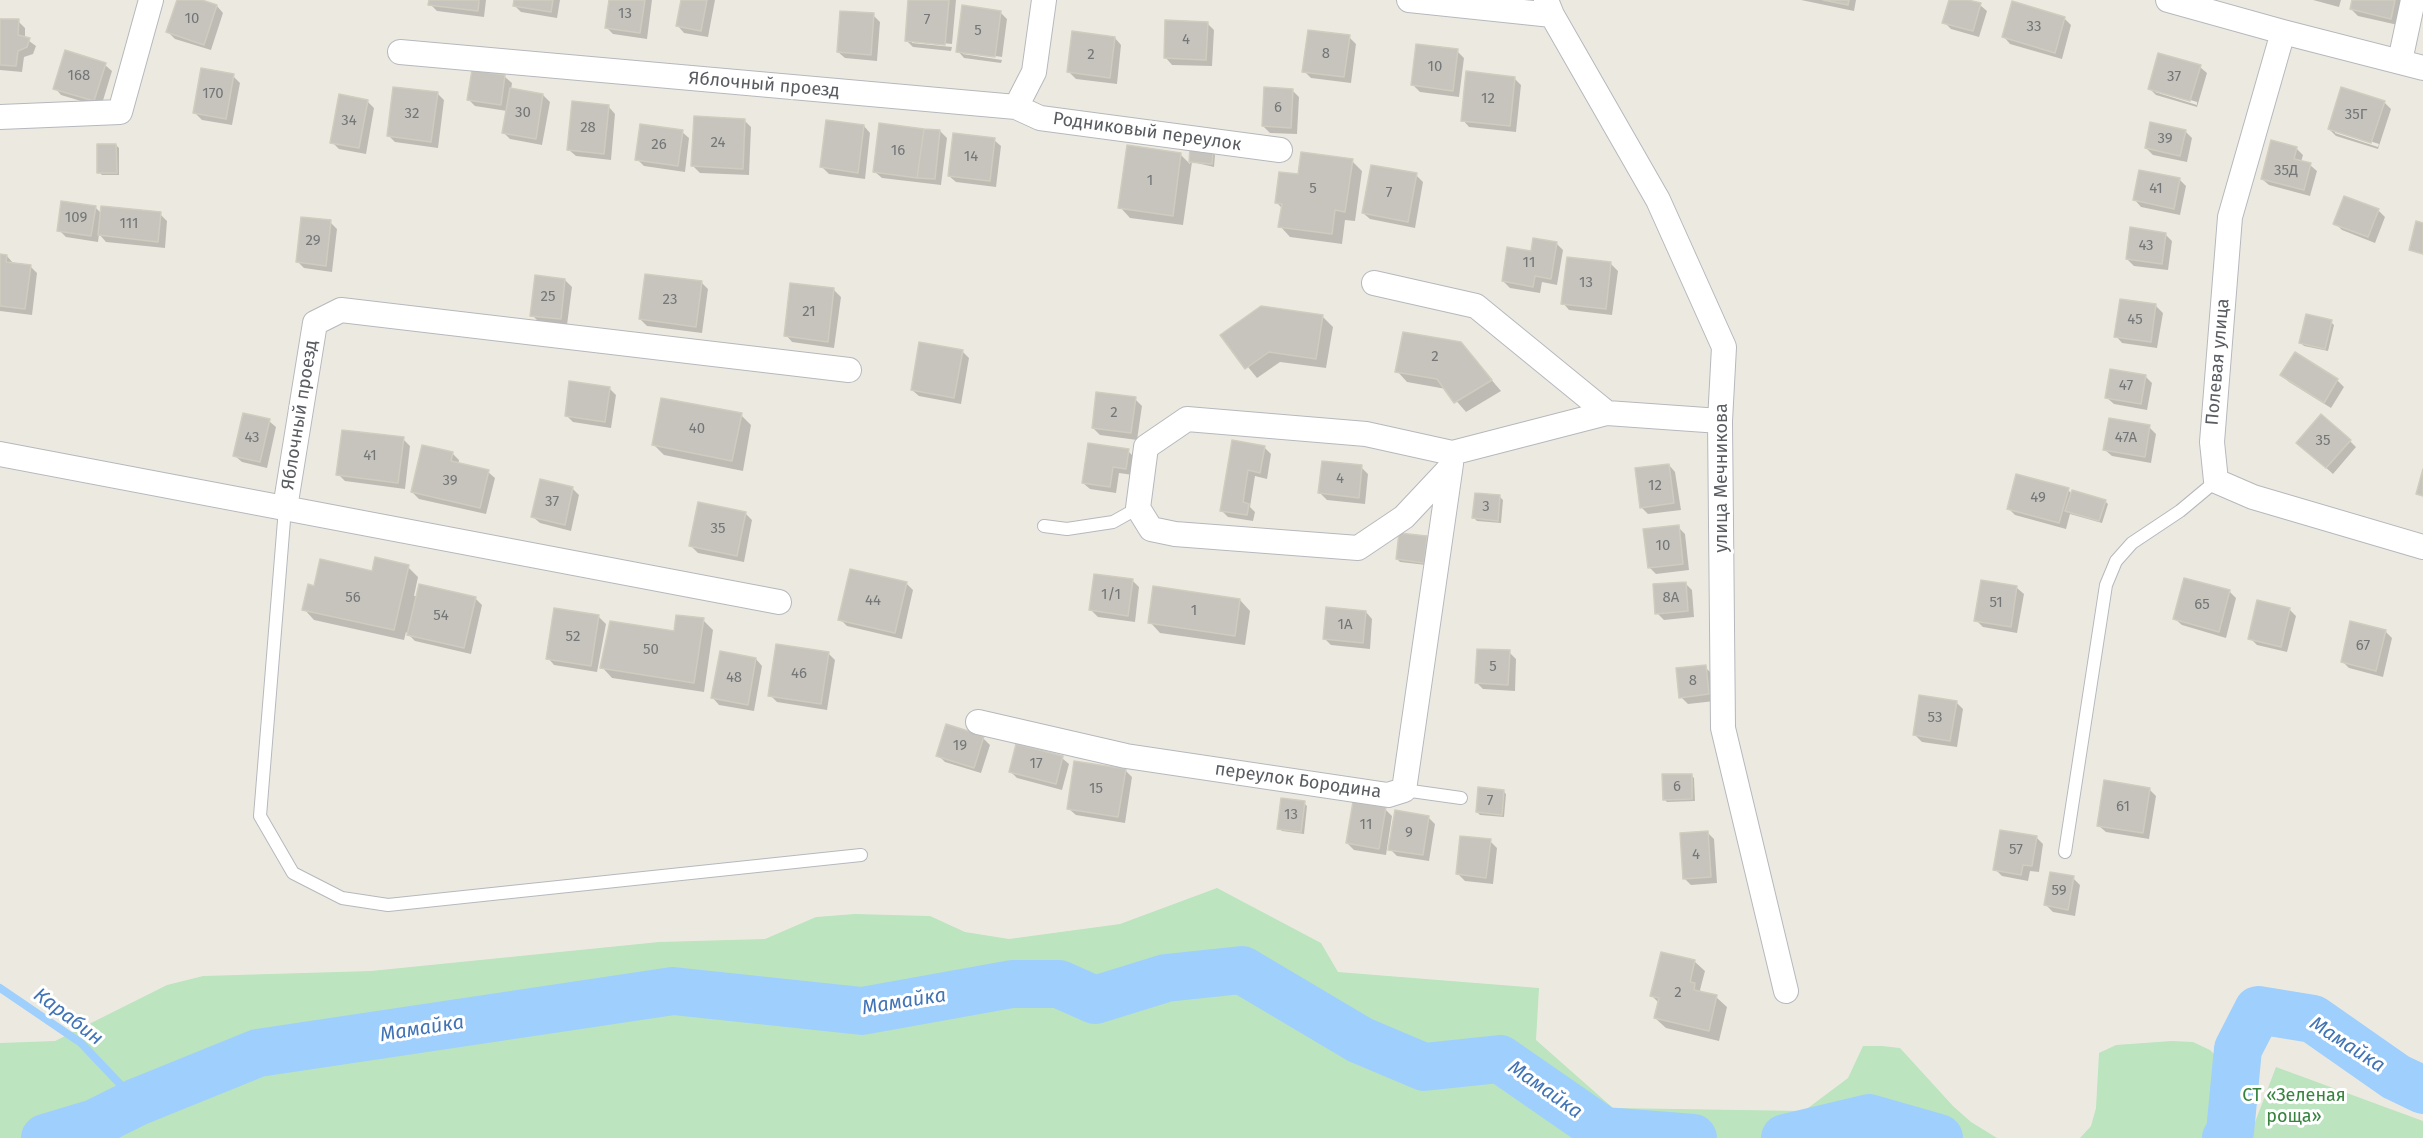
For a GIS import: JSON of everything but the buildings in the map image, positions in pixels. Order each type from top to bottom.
[{"type":"street","points":[[0,117],[120,112],[151,0]]},
{"type":"street","points":[[1016,107],[1034,72],[1044,0]]},
{"type":"street","points":[[1409,0],[1549,8]]},
{"type":"street","points":[[2168,0],[2412,64],[2413,0]]},
{"type":"street","name":"улица Мечникова","points":[[1549,8],[1659,200],[1724,347],[1720,422],[1723,728],[1786,992]]},
{"type":"street","name":"Полевая улица","points":[[2216,481],[2212,442],[2230,217],[2283,32]]},
{"type":"street","name":"Яблочный проезд","points":[[400,52],[1016,107]]},
{"type":"street","name":"Родниковый переулок","points":[[1016,107],[1040,118],[1280,150]]},
{"type":"street","points":[[1374,283],[1476,306],[1607,413]]},
{"type":"street","name":"Яблочный проезд","points":[[285,508],[315,324],[341,310],[849,370]]},
{"type":"street","points":[[1451,460],[1366,434],[1187,419],[1146,447],[1138,508],[1151,529],[1175,534],[1358,548],[1404,517],[1451,460],[1607,413],[1720,422]]},
{"type":"street","name":"Яблочный проезд","points":[[0,454],[779,602]]},
{"type":"street","name":"переулок Бородина","points":[[978,722],[1126,756],[1388,795],[1404,790],[1451,460]]},
{"type":"street","points":[[2216,481],[2253,498],[2423,547]]},
{"type":"lane","points":[[2065,852],[2106,585],[2116,561],[2132,543],[2180,511],[2216,481]]},
{"type":"lane","points":[[285,508],[260,816],[294,873],[342,898],[388,906],[861,855]]},
{"type":"lane","points":[[1044,526],[1067,528],[1113,522],[1138,508]]},
{"type":"lane","points":[[1404,790],[1461,798]]},
{"type":"green space","points":[[1217,888],[1321,943],[1338,972],[1539,988],[1536,1040],[1613,1108],[1804,1111],[1848,1078],[1863,1046],[1882,1046],[1900,1048],[1953,1106],[1971,1122],[1997,1138],[0,1138],[0,1043],[55,1041],[167,985],[203,976],[371,971],[659,942],[765,939],[816,917],[855,914],[930,916],[965,932],[1009,939],[1120,924]]},
{"type":"green space","points":[[2172,1041],[2193,1042],[2210,1050],[2223,1063],[2251,1110],[2234,1138],[2080,1138],[2091,1126],[2096,1108],[2099,1053],[2116,1045]]},
{"type":"green space","name":"СТ «Зеленая роща»","points":[[2276,1067],[2423,1121],[2423,1138],[2249,1138]]},
{"type":"waterway","name":"Мамайка","points":[[45,1138],[95,1123],[137,1102],[258,1053],[673,991],[862,1011],[1012,984],[1059,984],[1095,1000],[1166,978],[1242,970],[1360,1040],[1424,1067],[1500,1059],[1604,1131],[1693,1138]]},
{"type":"waterway","name":"Карабин","points":[[0,988],[81,1043],[137,1102]]},
{"type":"waterway","name":"Мамайка","points":[[2226,1138],[2230,1132],[2238,1049],[2258,1010],[2313,1019],[2396,1077],[2423,1090]]},
{"type":"waterway","name":"Мамайка","points":[[1785,1138],[1869,1118],[1939,1138]]}]
